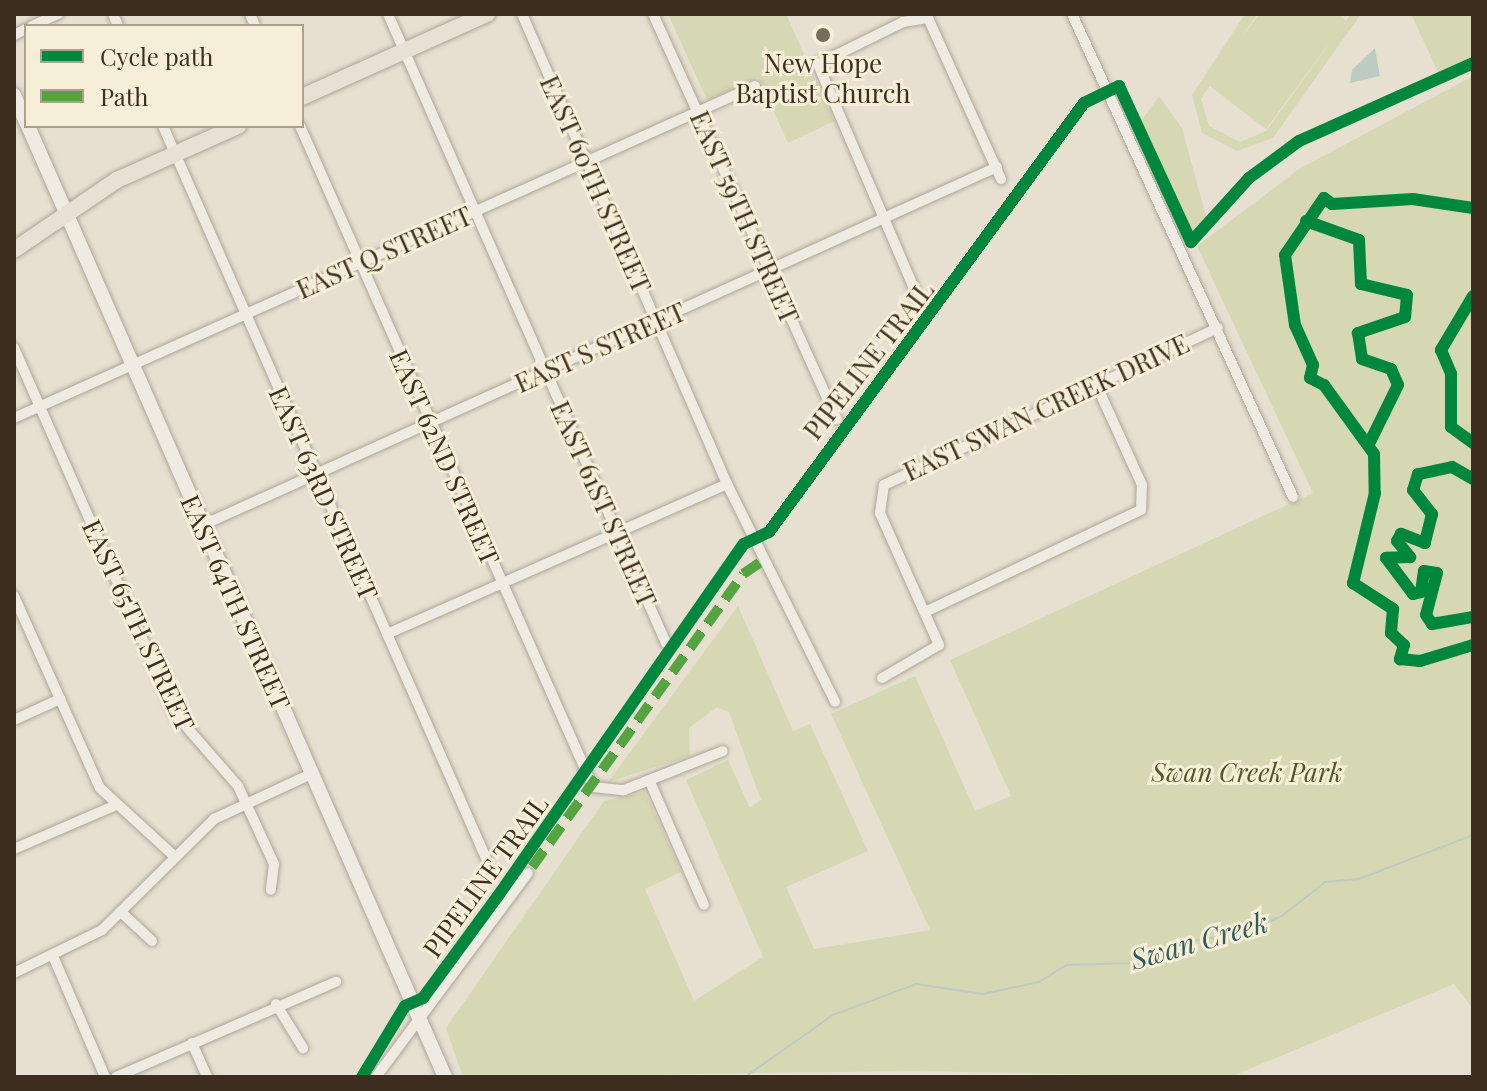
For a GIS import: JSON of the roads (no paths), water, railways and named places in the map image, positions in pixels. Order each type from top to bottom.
[{"type":"main road","points":[[304,96],[487,14]]},
{"type":"main road","points":[[14,250],[66,212],[176,153],[233,128]]},
{"type":"street","points":[[36,24],[58,14]]},
{"type":"street","name":"EAST 61ST STREET","points":[[388,14],[666,643]]},
{"type":"street","name":"EAST 60TH STREET","points":[[522,14],[727,484],[835,702]]},
{"type":"street","name":"EAST 59TH STREET","points":[[653,14],[837,419]]},
{"type":"street","points":[[1072,14],[1293,497]]},
{"type":"street","points":[[922,307],[818,64],[924,17],[1001,179]]},
{"type":"street","name":"EAST Q STREET","points":[[14,418],[755,86]]},
{"type":"street","name":"EAST 64TH STREET","points":[[14,95],[24,117]]},
{"type":"street","name":"EAST 64TH STREET","points":[[29,128],[445,1077]]},
{"type":"street","name":"EAST 63RD STREET","points":[[164,128],[486,858]]},
{"type":"street","name":"EAST 62ND STREET","points":[[301,128],[429,423],[593,787],[624,790],[650,782]]},
{"type":"street","name":"EAST S STREET","points":[[203,525],[997,167]]},
{"type":"street","name":"EAST SWAN CREEK DRIVE","points":[[925,612],[880,513],[879,492],[896,476],[1218,328]]},
{"type":"street","name":"EAST 65TH STREET","points":[[14,348],[176,715],[235,780],[246,803],[274,864],[271,890]]},
{"type":"street","points":[[882,678],[935,651],[925,612],[1141,510],[1142,485],[1096,384]]},
{"type":"street","points":[[387,634],[727,484]]},
{"type":"street","points":[[14,596],[60,699],[114,806],[175,857]]},
{"type":"street","points":[[14,720],[60,699]]},
{"type":"street","points":[[704,905],[650,782],[723,751]]},
{"type":"street","points":[[14,973],[53,956],[122,913],[214,819],[311,774]]},
{"type":"street","points":[[14,849],[114,806]]},
{"type":"street","points":[[376,1077],[528,873]]},
{"type":"street","points":[[122,913],[152,941]]},
{"type":"street","points":[[53,956],[105,1077]]},
{"type":"street","points":[[116,1077],[276,1004],[336,982]]},
{"type":"street","points":[[276,1004],[303,1048]]},
{"type":"street","points":[[192,1043],[207,1077]]},
{"type":"waterway","name":"Swan Creek","points":[[745,1077],[833,1015],[916,984],[983,994],[1039,982],[1066,965],[1137,963],[1164,946],[1245,932],[1282,916],[1325,882],[1359,879],[1473,835]]},
{"type":"place","name":"New Hope Baptist Church","points":[[823,35]]},
{"type":"park label","name":"Swan Creek Park","points":[[1247,772]]}]
